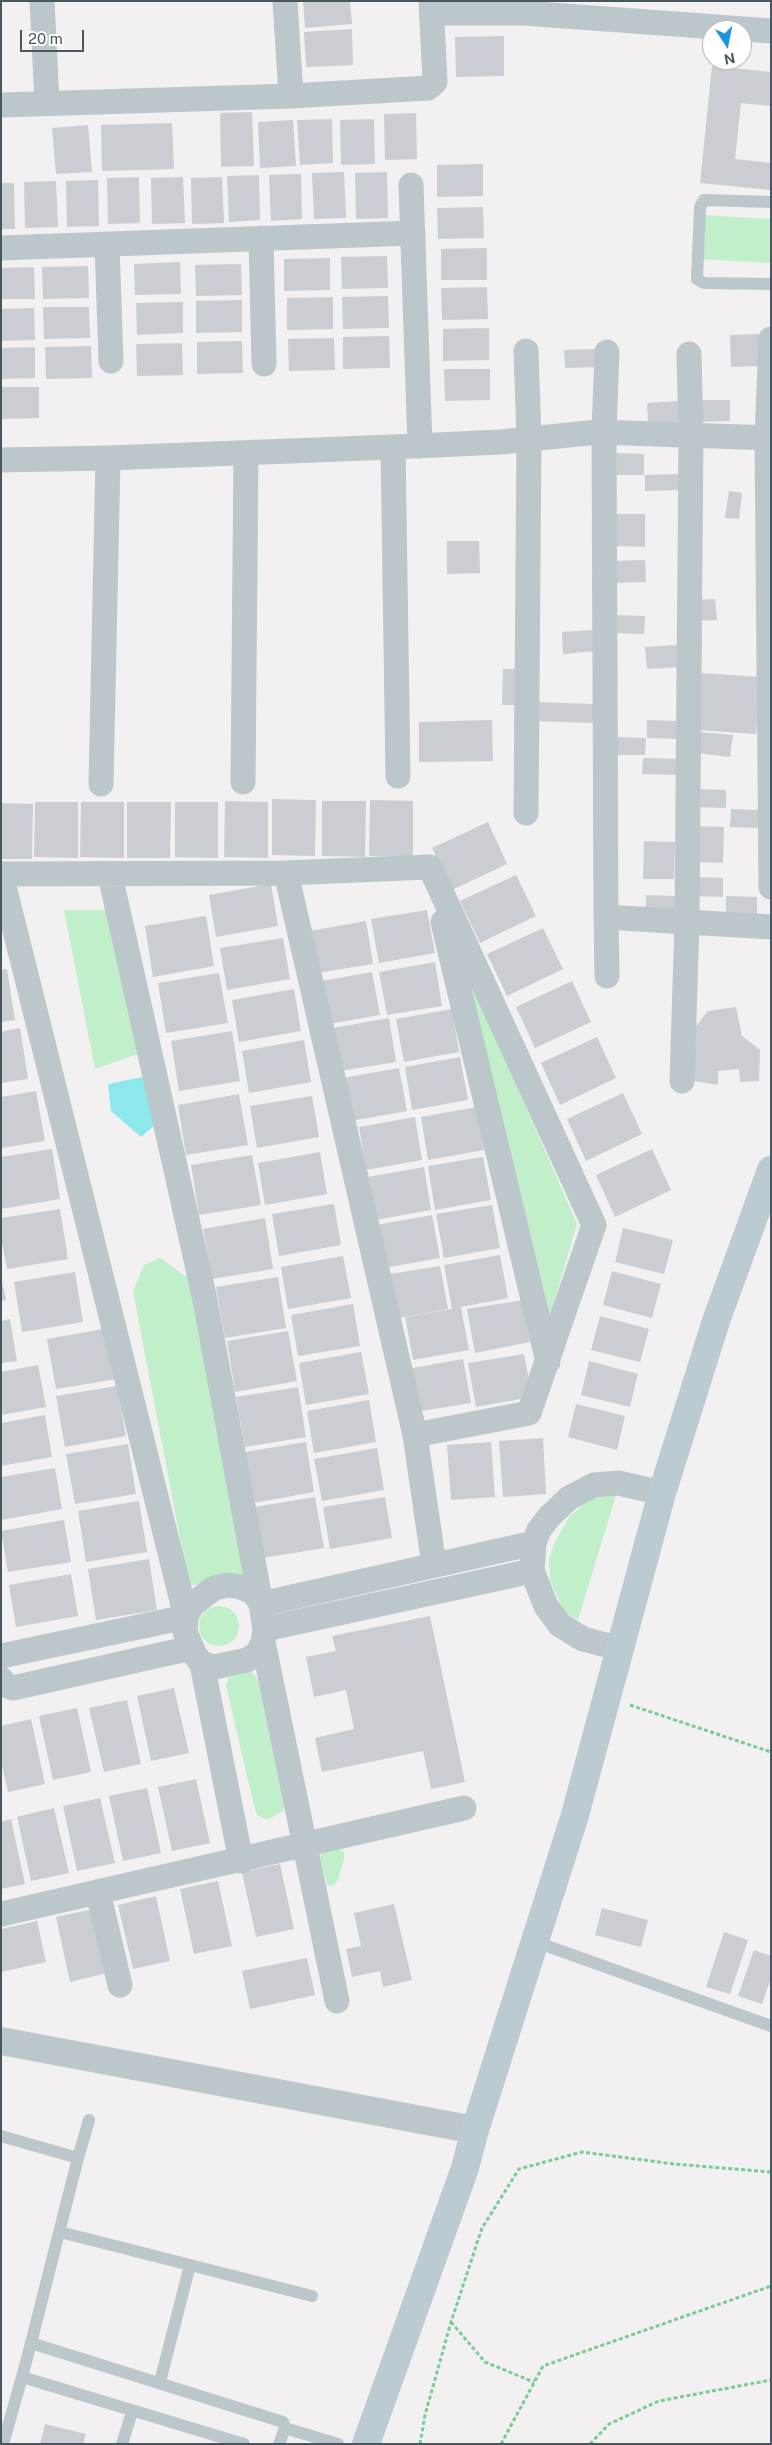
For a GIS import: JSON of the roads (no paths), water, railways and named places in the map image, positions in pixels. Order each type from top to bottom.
[{"type":"main road","points":[[366,2444],[465,2168],[475,2130],[575,1815],[662,1494],[716,1321],[771,1170]]},
{"type":"street","points":[[42,1],[47,102]]},
{"type":"street","points":[[285,1],[291,96]]},
{"type":"street","points":[[1,105],[47,102],[291,96],[428,88],[435,82],[431,7],[524,7],[771,31]]},
{"type":"street","points":[[411,185],[420,446]]},
{"type":"street","points":[[1,248],[413,232]]},
{"type":"street","points":[[261,238],[264,364]]},
{"type":"street","points":[[107,244],[111,361]]},
{"type":"street","points":[[771,340],[769,438],[771,887]]},
{"type":"street","points":[[526,351],[528,439],[526,813]]},
{"type":"street","points":[[607,352],[604,432],[607,976]]},
{"type":"street","points":[[682,1081],[687,922],[691,435],[689,354]]},
{"type":"street","points":[[1,460],[108,458],[420,446],[604,432],[769,438]]},
{"type":"street","points":[[393,447],[398,776]]},
{"type":"street","points":[[243,782],[246,453]]},
{"type":"street","points":[[101,784],[108,458]]},
{"type":"street","points":[[241,1861],[197,1656],[185,1632],[186,1617],[1,874],[286,873],[430,867]]},
{"type":"street","points":[[414,1435],[530,1413],[594,1225],[430,867]]},
{"type":"street","points":[[430,867],[548,1362]]},
{"type":"street","points":[[286,873],[414,1435],[434,1565]]},
{"type":"street","points":[[110,875],[205,1300],[261,1604],[264,1635],[337,2002]]},
{"type":"street","points":[[606,917],[771,927]]},
{"type":"street","points":[[620,1649],[583,1639],[560,1625],[546,1606],[532,1571],[534,1543],[539,1530],[549,1517],[569,1498],[594,1485],[618,1483],[662,1494]]},
{"type":"street","points":[[261,1604],[534,1543]]},
{"type":"street","points":[[264,1635],[532,1571]]},
{"type":"street","points":[[186,1617],[192,1605],[214,1588],[242,1587],[254,1593],[261,1604]]},
{"type":"street","points":[[1,1656],[186,1617]]},
{"type":"street","points":[[1,1679],[5,1685],[13,1688],[197,1656],[223,1666],[247,1660],[258,1653],[264,1635]]},
{"type":"street","points":[[1,1914],[241,1861],[464,1808]]},
{"type":"street","points":[[98,1892],[120,1985]]},
{"type":"street","points":[[1,2042],[475,2130]]},
{"type":"lane","points":[[771,202],[704,200],[700,207],[697,279],[704,283],[771,284]]},
{"type":"lane","points":[[536,1942],[771,2026]]},
{"type":"lane","points":[[2,2444],[22,2377],[89,2120]]},
{"type":"lane","points":[[1,2136],[78,2158]]},
{"type":"lane","points":[[60,2232],[312,2296]]},
{"type":"lane","points":[[160,2382],[190,2265]]},
{"type":"lane","points":[[31,2343],[283,2422],[285,2428],[279,2444]]},
{"type":"lane","points":[[22,2377],[230,2442],[244,2444]]},
{"type":"lane","points":[[122,2444],[132,2412]]},
{"type":"lane","points":[[285,2428],[338,2444]]},
{"type":"water","points":[[147,1076],[157,1123],[141,1137],[111,1111],[108,1084]]}]
